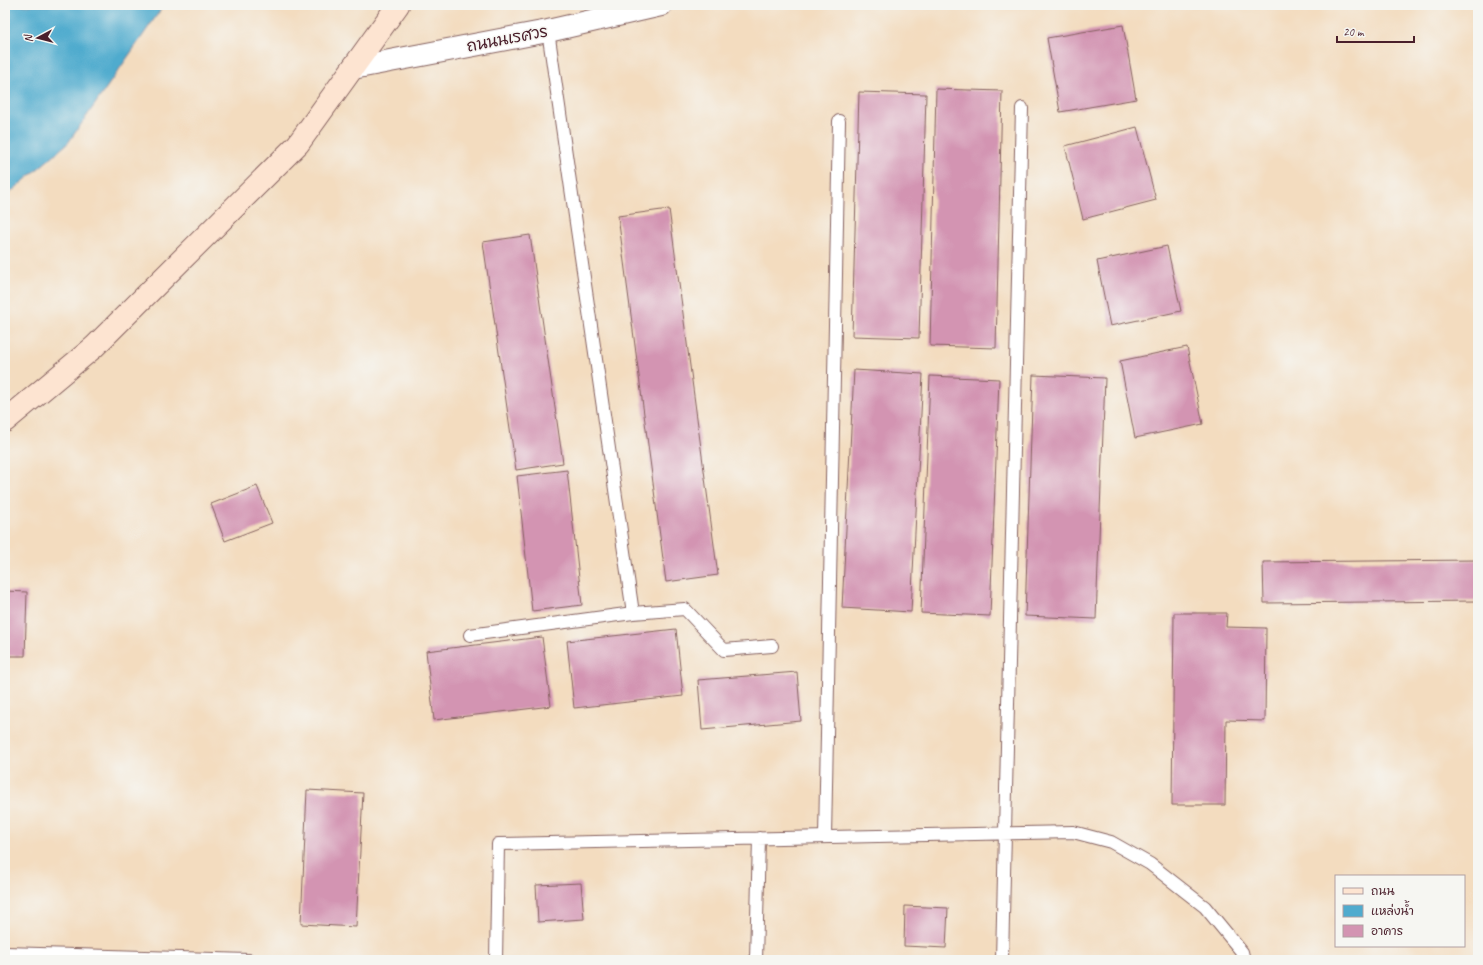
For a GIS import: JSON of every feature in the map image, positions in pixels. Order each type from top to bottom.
[{"type":"main road","points":[[5,421],[94,347],[298,144],[398,5]]},
{"type":"street","name":"ถนนนเรศวร","points":[[353,68],[548,31],[661,5]]},
{"type":"lane","points":[[548,31],[633,613]]},
{"type":"lane","points":[[1002,960],[1022,108]]},
{"type":"lane","points":[[825,837],[840,121]]},
{"type":"lane","points":[[470,635],[633,613],[685,609],[724,650],[772,646]]},
{"type":"lane","points":[[496,960],[498,844],[1073,832],[1110,842],[1150,864],[1205,907],[1242,952],[1244,960]]},
{"type":"lane","points":[[756,960],[759,838]]},
{"type":"lane","points":[[5,953],[56,957],[249,960]]},
{"type":"water","points":[[5,5],[164,5],[68,143],[5,197]]},
{"type":"building","points":[[1123,25],[1136,99],[1060,112],[1047,38]]},
{"type":"building","points":[[936,89],[1002,91],[996,348],[930,346]]},
{"type":"building","points":[[859,92],[926,94],[919,338],[852,336]]},
{"type":"building","points":[[1137,127],[1156,200],[1083,219],[1065,146]]},
{"type":"building","points":[[669,209],[718,575],[666,582],[618,216]]},
{"type":"building","points":[[530,235],[563,463],[516,470],[483,242]]},
{"type":"building","points":[[1167,246],[1181,311],[1110,326],[1097,261]]},
{"type":"building","points":[[1187,347],[1203,424],[1135,438],[1120,361]]},
{"type":"building","points":[[854,370],[923,374],[911,612],[842,608]]},
{"type":"building","points":[[1033,375],[1105,378],[1096,619],[1025,616]]},
{"type":"building","points":[[930,376],[999,379],[990,616],[921,613]]},
{"type":"building","points":[[567,470],[582,605],[532,611],[517,476]]},
{"type":"building","points":[[257,486],[272,523],[225,541],[211,504]]},
{"type":"building","points":[[1478,560],[1478,601],[1264,603],[1263,562]]},
{"type":"building","points":[[5,591],[27,592],[25,656],[5,656]]},
{"type":"building","points":[[1174,613],[1227,613],[1226,627],[1266,628],[1265,721],[1226,720],[1225,805],[1172,805]]},
{"type":"building","points":[[676,629],[683,696],[574,708],[567,641]]},
{"type":"building","points":[[542,637],[551,706],[434,720],[426,651]]},
{"type":"building","points":[[797,672],[801,721],[702,730],[698,680]]},
{"type":"building","points":[[307,790],[363,793],[356,927],[301,924]]},
{"type":"building","points":[[581,883],[584,919],[538,922],[536,885]]},
{"type":"building","points":[[905,906],[948,908],[946,948],[904,946]]}]
